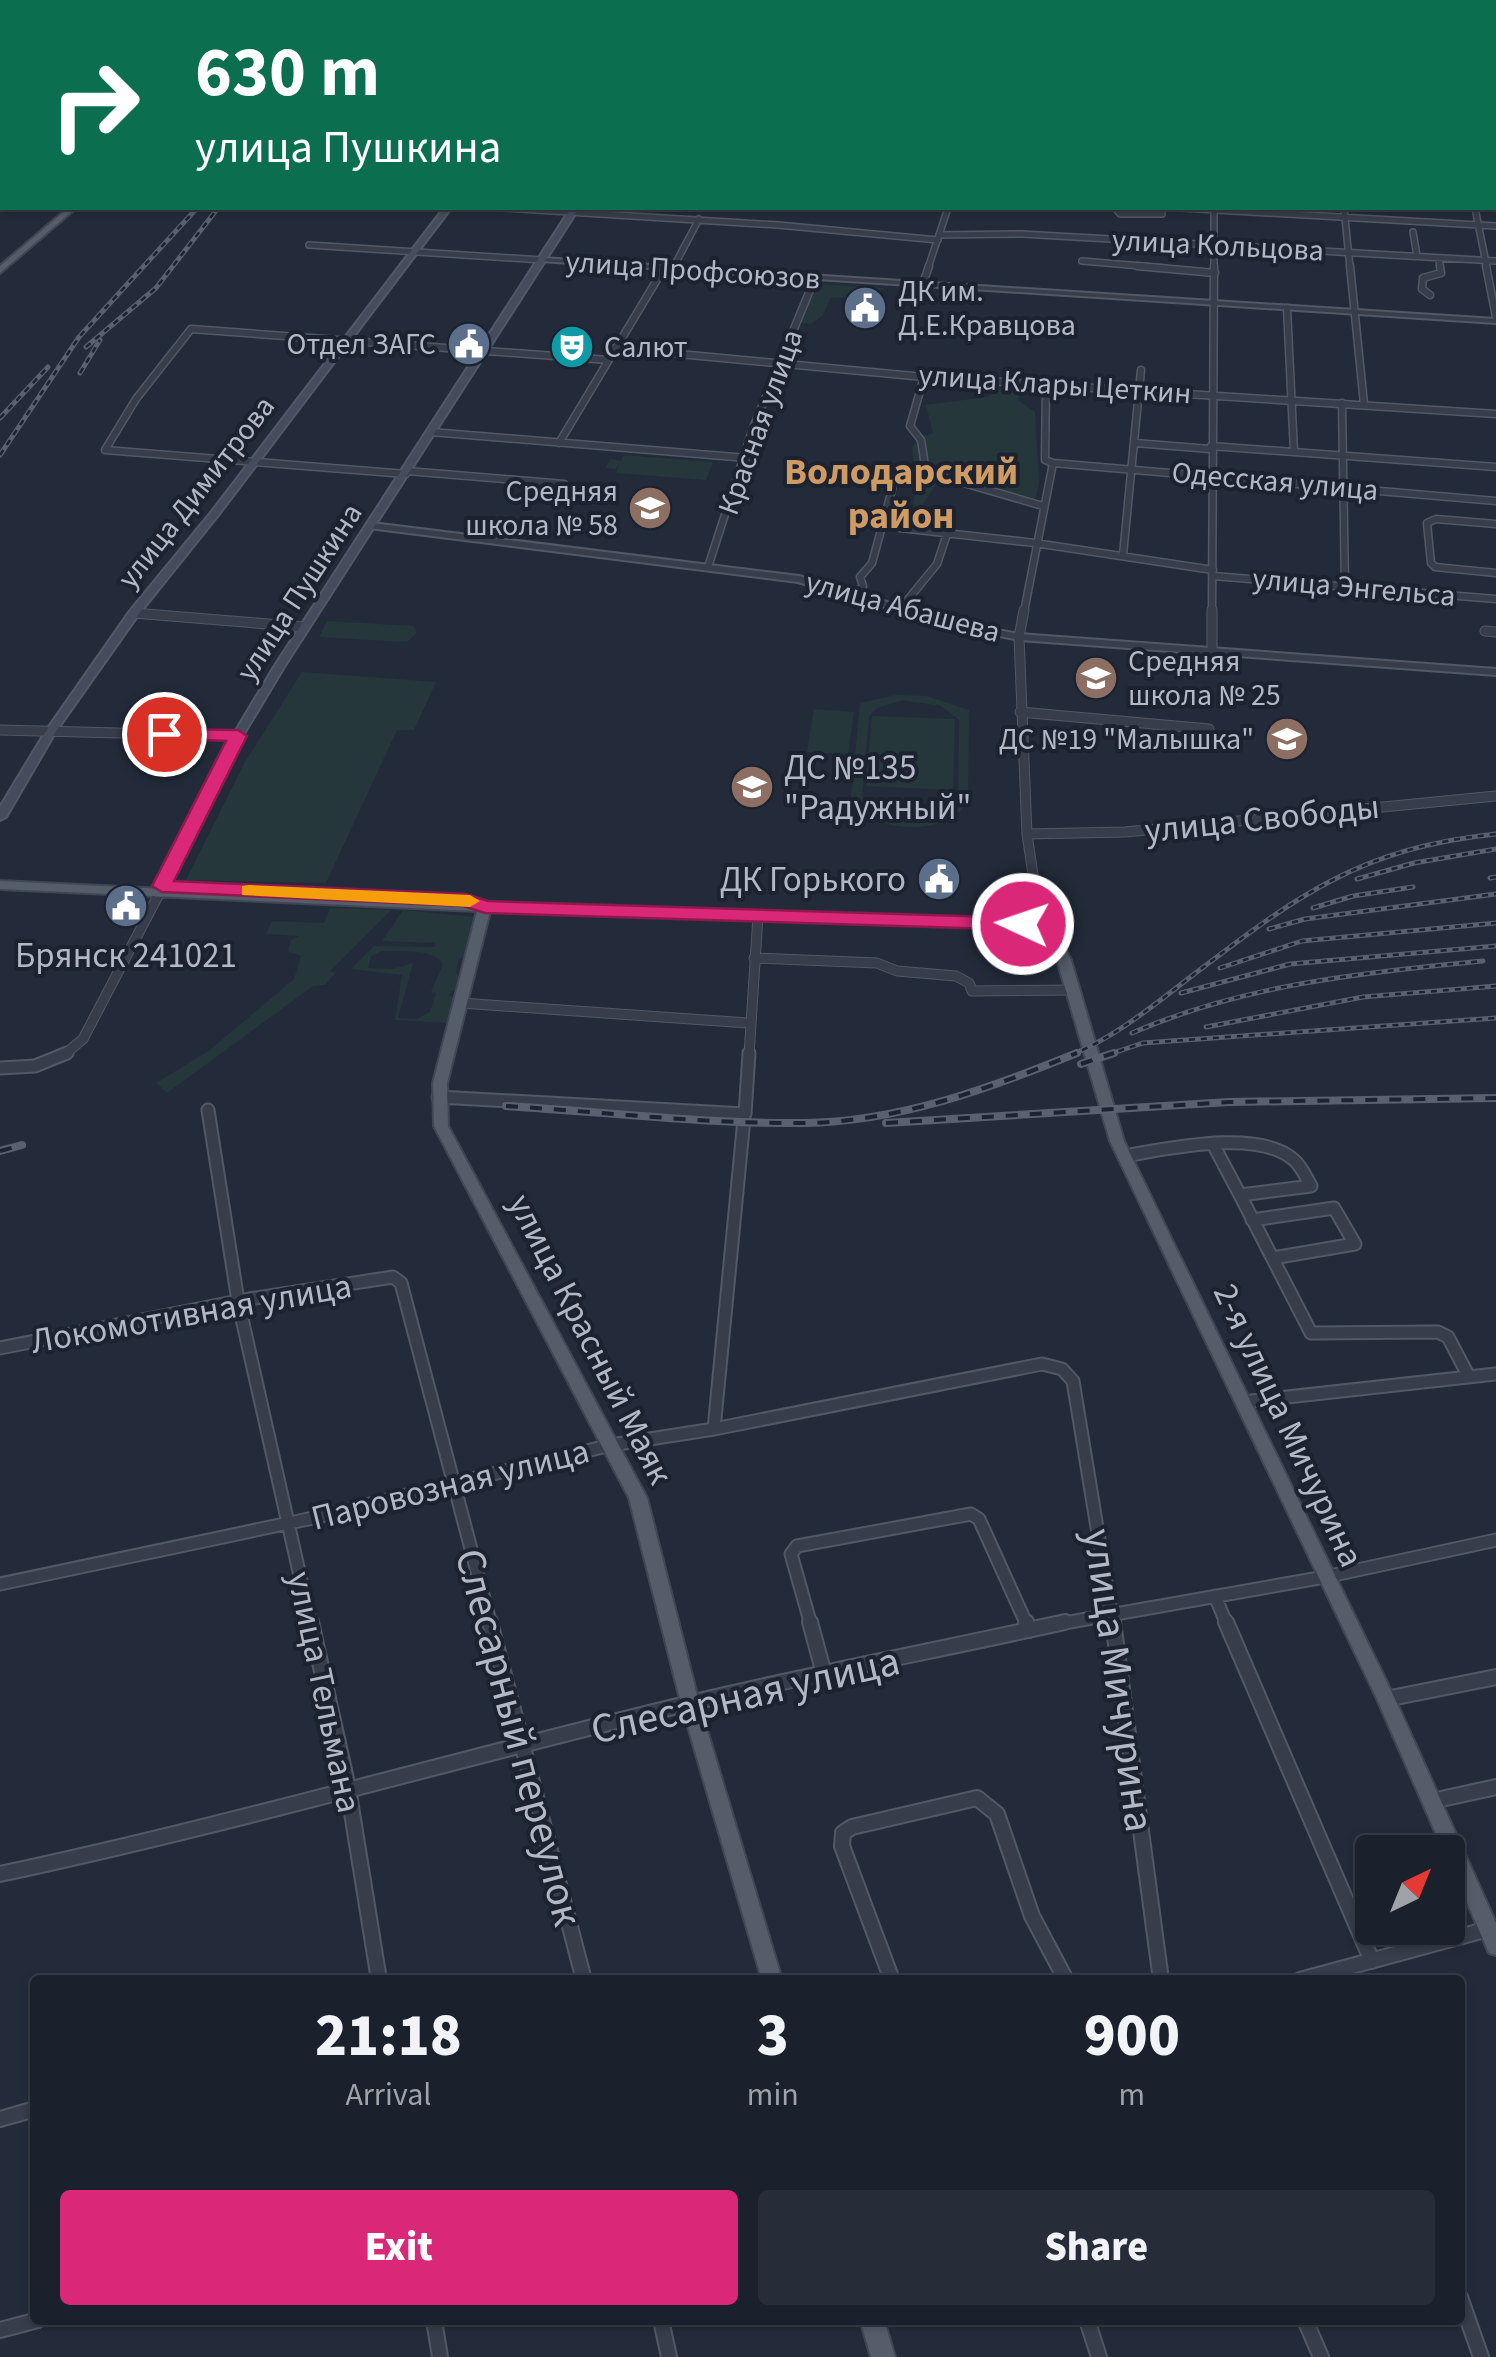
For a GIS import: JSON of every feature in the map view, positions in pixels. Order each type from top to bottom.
[{"type":"main road","points":[[0,270],[70,210]]},
{"type":"main road","name":"улица Димитрова","points":[[0,818],[51,731],[134,613],[216,512],[444,210]]},
{"type":"main road","name":"улица Пушкина","points":[[160,890],[238,736],[304,627],[573,210]]},
{"type":"main road","points":[[0,876],[160,890]]},
{"type":"main road","points":[[0,885],[485,907],[1018,922],[1041,928]]},
{"type":"main road","name":"улица Красный Маяк","points":[[485,907],[438,1097],[442,1126],[638,1498],[690,1703],[771,1975]]},
{"type":"main road","name":"2-я улица Мичурина","points":[[1041,928],[1058,943],[1108,1118],[1124,1156],[1386,1699],[1494,1934]]},
{"type":"main road","points":[[873,2325],[883,2357]]},
{"type":"street","name":"улица Кольцова","points":[[586,210],[939,238],[1022,234],[1496,261]]},
{"type":"street","points":[[922,286],[947,210]]},
{"type":"street","points":[[1115,210],[1120,214],[1156,216],[1162,210]]},
{"type":"street","points":[[1212,650],[1214,210]]},
{"type":"street","points":[[1281,210],[1496,226]]},
{"type":"street","points":[[1344,210],[1364,404]]},
{"type":"street","points":[[1411,210],[1412,221]]},
{"type":"street","points":[[1475,210],[1496,319]]},
{"type":"street","points":[[559,443],[699,219]]},
{"type":"street","points":[[1413,232],[1417,256]]},
{"type":"street","name":"улица Профсоюзов","points":[[308,245],[1496,319]]},
{"type":"street","points":[[1430,296],[1422,289],[1423,278],[1442,273],[1439,258]]},
{"type":"street","points":[[1082,261],[1215,273]]},
{"type":"street","name":"Красная улица","points":[[708,567],[754,428],[815,278]]},
{"type":"street","points":[[1286,308],[1294,452]]},
{"type":"street","points":[[564,484],[105,450],[136,399],[190,329],[608,360]]},
{"type":"street","points":[[614,350],[780,364]]},
{"type":"street","name":"улица Клары Цеткин","points":[[780,364],[1496,414]]},
{"type":"street","points":[[1124,555],[1141,370]]},
{"type":"street","points":[[924,377],[910,426],[921,440],[926,472]]},
{"type":"street","points":[[1041,928],[1027,834],[1019,637],[1053,462],[1044,460],[1046,384]]},
{"type":"street","points":[[1342,403],[1345,587]]},
{"type":"street","points":[[431,432],[747,458]]},
{"type":"street","points":[[1135,443],[1496,467]]},
{"type":"street","name":"Одесская улица","points":[[1053,462],[1496,500]]},
{"type":"street","points":[[854,594],[864,586],[860,577],[872,563],[897,471],[926,472],[1043,506]]},
{"type":"street","points":[[543,498],[551,483]]},
{"type":"street","points":[[1496,524],[1436,519],[1427,523],[1431,563],[1436,567],[1496,573]]},
{"type":"street","name":"улица Абашева","points":[[372,526],[799,579],[957,625],[1019,637],[1496,672]]},
{"type":"street","name":"улица Энгельса","points":[[882,526],[1124,555],[1213,573],[1496,599]]},
{"type":"street","points":[[900,608],[924,581],[948,542],[946,534]]},
{"type":"street","points":[[134,613],[304,627]]},
{"type":"street","points":[[1484,631],[1496,632]]},
{"type":"street","points":[[1020,712],[1210,729]]},
{"type":"street","points":[[0,730],[238,736]]},
{"type":"street","name":"улица Свободы","points":[[1027,834],[1144,830],[1496,796]]},
{"type":"street","name":"улица Пушкина","points":[[0,1068],[53,1064],[82,1038],[160,890]]},
{"type":"street","points":[[714,1429],[744,1117],[758,916]]},
{"type":"street","points":[[754,958],[877,963],[898,972],[956,976],[968,983],[972,991],[1072,990]]},
{"type":"street","points":[[461,1003],[748,1022]]},
{"type":"street","points":[[438,1097],[744,1117]]},
{"type":"street","name":"улица Тельмана","points":[[208,1110],[238,1301],[348,1788],[378,1975]]},
{"type":"street","points":[[1124,1156],[1214,1146],[1276,1148],[1299,1164],[1311,1186],[1240,1195]]},
{"type":"street","points":[[1214,1146],[1312,1333],[1438,1332],[1448,1337],[1469,1376]]},
{"type":"street","points":[[1252,1220],[1334,1208],[1355,1244],[1273,1258]]},
{"type":"street","name":"Слесарный переулок","points":[[382,1278],[393,1277],[400,1283],[583,1975]]},
{"type":"street","name":"Локомотивная улица","points":[[0,1348],[238,1301],[382,1278]]},
{"type":"street","name":"Паровозная улица","points":[[0,1584],[288,1523],[611,1445],[714,1429],[1042,1364],[1062,1369],[1073,1381]]},
{"type":"street","points":[[1242,1402],[1496,1374]]},
{"type":"street","name":"улица Мичурина","points":[[1073,1381],[1113,1612],[1159,1975]]},
{"type":"street","points":[[824,1674],[791,1554],[797,1546],[808,1542],[971,1514],[978,1519],[1029,1630]]},
{"type":"street","name":"Слесарная улица","points":[[0,1874],[183,1834],[348,1788],[690,1703],[1113,1612],[1325,1577],[1496,1540]]},
{"type":"street","points":[[1215,1596],[1372,1960]]},
{"type":"street","points":[[1386,1699],[1496,1677]]},
{"type":"street","points":[[1432,1801],[1496,1787]]},
{"type":"street","points":[[890,1975],[842,1846],[843,1833],[852,1827],[976,1798],[996,1814],[1032,1916],[1063,1975]]},
{"type":"street","points":[[1338,1975],[1372,1960],[1494,1934]]},
{"type":"street","points":[[0,2119],[30,2111]]},
{"type":"street","points":[[1465,2311],[1482,2357]]},
{"type":"street","points":[[0,2330],[30,2322]]},
{"type":"street","points":[[435,2325],[440,2357]]},
{"type":"street","points":[[662,2325],[669,2357]]},
{"type":"street","points":[[1089,2325],[1099,2357]]},
{"type":"street","points":[[1307,2325],[1321,2357]]},
{"type":"shaded area","points":[[818,284],[885,288],[877,291],[874,300],[831,297],[823,315],[811,324],[801,323]]},
{"type":"shaded area","points":[[1006,386],[1021,387],[1018,400],[1035,412],[1039,483],[1035,500],[937,483],[924,503],[913,511],[916,481],[912,447],[920,437],[933,433],[926,405],[987,397]]},
{"type":"shaded area","points":[[624,455],[713,462],[706,480],[616,473],[620,462],[616,469],[606,468],[610,459],[621,461]]},
{"type":"shaded area","points":[[327,621],[413,626],[417,632],[407,642],[319,637]]},
{"type":"shaded area","points":[[302,672],[436,682],[414,730],[397,730],[326,883],[186,880],[245,762]]},
{"type":"shaded area","points":[[896,695],[927,696],[969,710],[968,801],[961,811],[940,823],[902,827],[879,822],[850,807],[860,703]],"holes":[[[902,700],[941,706],[959,720],[958,800],[948,810],[923,820],[896,819],[871,807],[862,797],[869,716],[877,708]]]},
{"type":"shaded area","points":[[814,709],[854,712],[848,754],[807,752]]},
{"type":"shaded area","points":[[872,716],[955,719],[953,790],[866,786]]},
{"type":"shaded area","points":[[330,908],[391,910],[330,971],[335,973],[325,985],[313,986],[167,1093],[156,1083],[210,1050],[294,979],[301,956],[288,951],[291,940],[299,936],[266,934],[272,921],[324,923]]},
{"type":"shaded area","points":[[403,910],[475,917],[466,955],[459,959],[457,990],[449,996],[455,997],[448,1023],[395,1020],[402,975],[351,969],[374,946],[435,947],[435,943],[382,941]],"holes":[[[382,951],[425,953],[443,964],[431,992],[436,993],[430,1012],[416,1019],[398,1018],[413,963],[392,969],[368,968],[371,956]]]},
{"type":"railway","points":[[0,455],[79,337],[195,210]]},
{"type":"railway","points":[[86,347],[156,288],[216,210]]},
{"type":"railway","points":[[80,373],[100,340]]},
{"type":"railway","points":[[0,418],[48,367]]},
{"type":"railway","points":[[1071,1055],[1119,1029],[1266,921],[1333,880],[1406,851],[1496,834]]},
{"type":"railway","points":[[1357,879],[1414,863],[1496,849]]},
{"type":"railway","points":[[1490,878],[1496,877]]},
{"type":"railway","points":[[1313,908],[1353,896],[1413,887]]},
{"type":"railway","points":[[1269,929],[1305,919],[1496,894]]},
{"type":"railway","points":[[1220,968],[1302,941],[1496,923]]},
{"type":"railway","points":[[1181,993],[1290,964],[1496,946]]},
{"type":"railway","points":[[1132,1033],[1218,1003],[1304,983],[1483,961]]},
{"type":"railway","points":[[1206,1027],[1363,997],[1496,986]]},
{"type":"railway","points":[[1107,1055],[1143,1043],[1496,1018]]},
{"type":"railway","points":[[506,1106],[730,1122],[839,1121],[944,1101],[1077,1053]]},
{"type":"railway","points":[[1081,1064],[1114,1053]]},
{"type":"railway","points":[[886,1123],[1229,1102],[1496,1098]]},
{"type":"railway","points":[[0,1151],[22,1145]]},
{"type":"slow traffic","points":[[249,891],[470,901]]},
{"type":"place","name":"ДК им. Д.Е.Кравцова","points":[[865,308]]},
{"type":"place","name":"Отдел ЗАГС","points":[[469,344]]},
{"type":"place","name":"Салют","points":[[572,347]]},
{"type":"place","name":"Средняя школа № 58","points":[[650,508]]},
{"type":"place","name":"Средняя школа № 25","points":[[1096,678]]},
{"type":"place","name":"ДС №19 \"Малышка\"","points":[[1287,739]]},
{"type":"place","name":"ДС №135 \"Радужный\"","points":[[752,787]]},
{"type":"place","name":"ДК Горького","points":[[939,879]]},
{"type":"place","name":"Брянск 241021","points":[[126,906]]},
{"type":"district","name":"Володарский район","points":[[901,493]]},
{"type":"route","points":[[164,734],[238,736],[162,886],[466,900],[485,907],[1023,924]]}]
